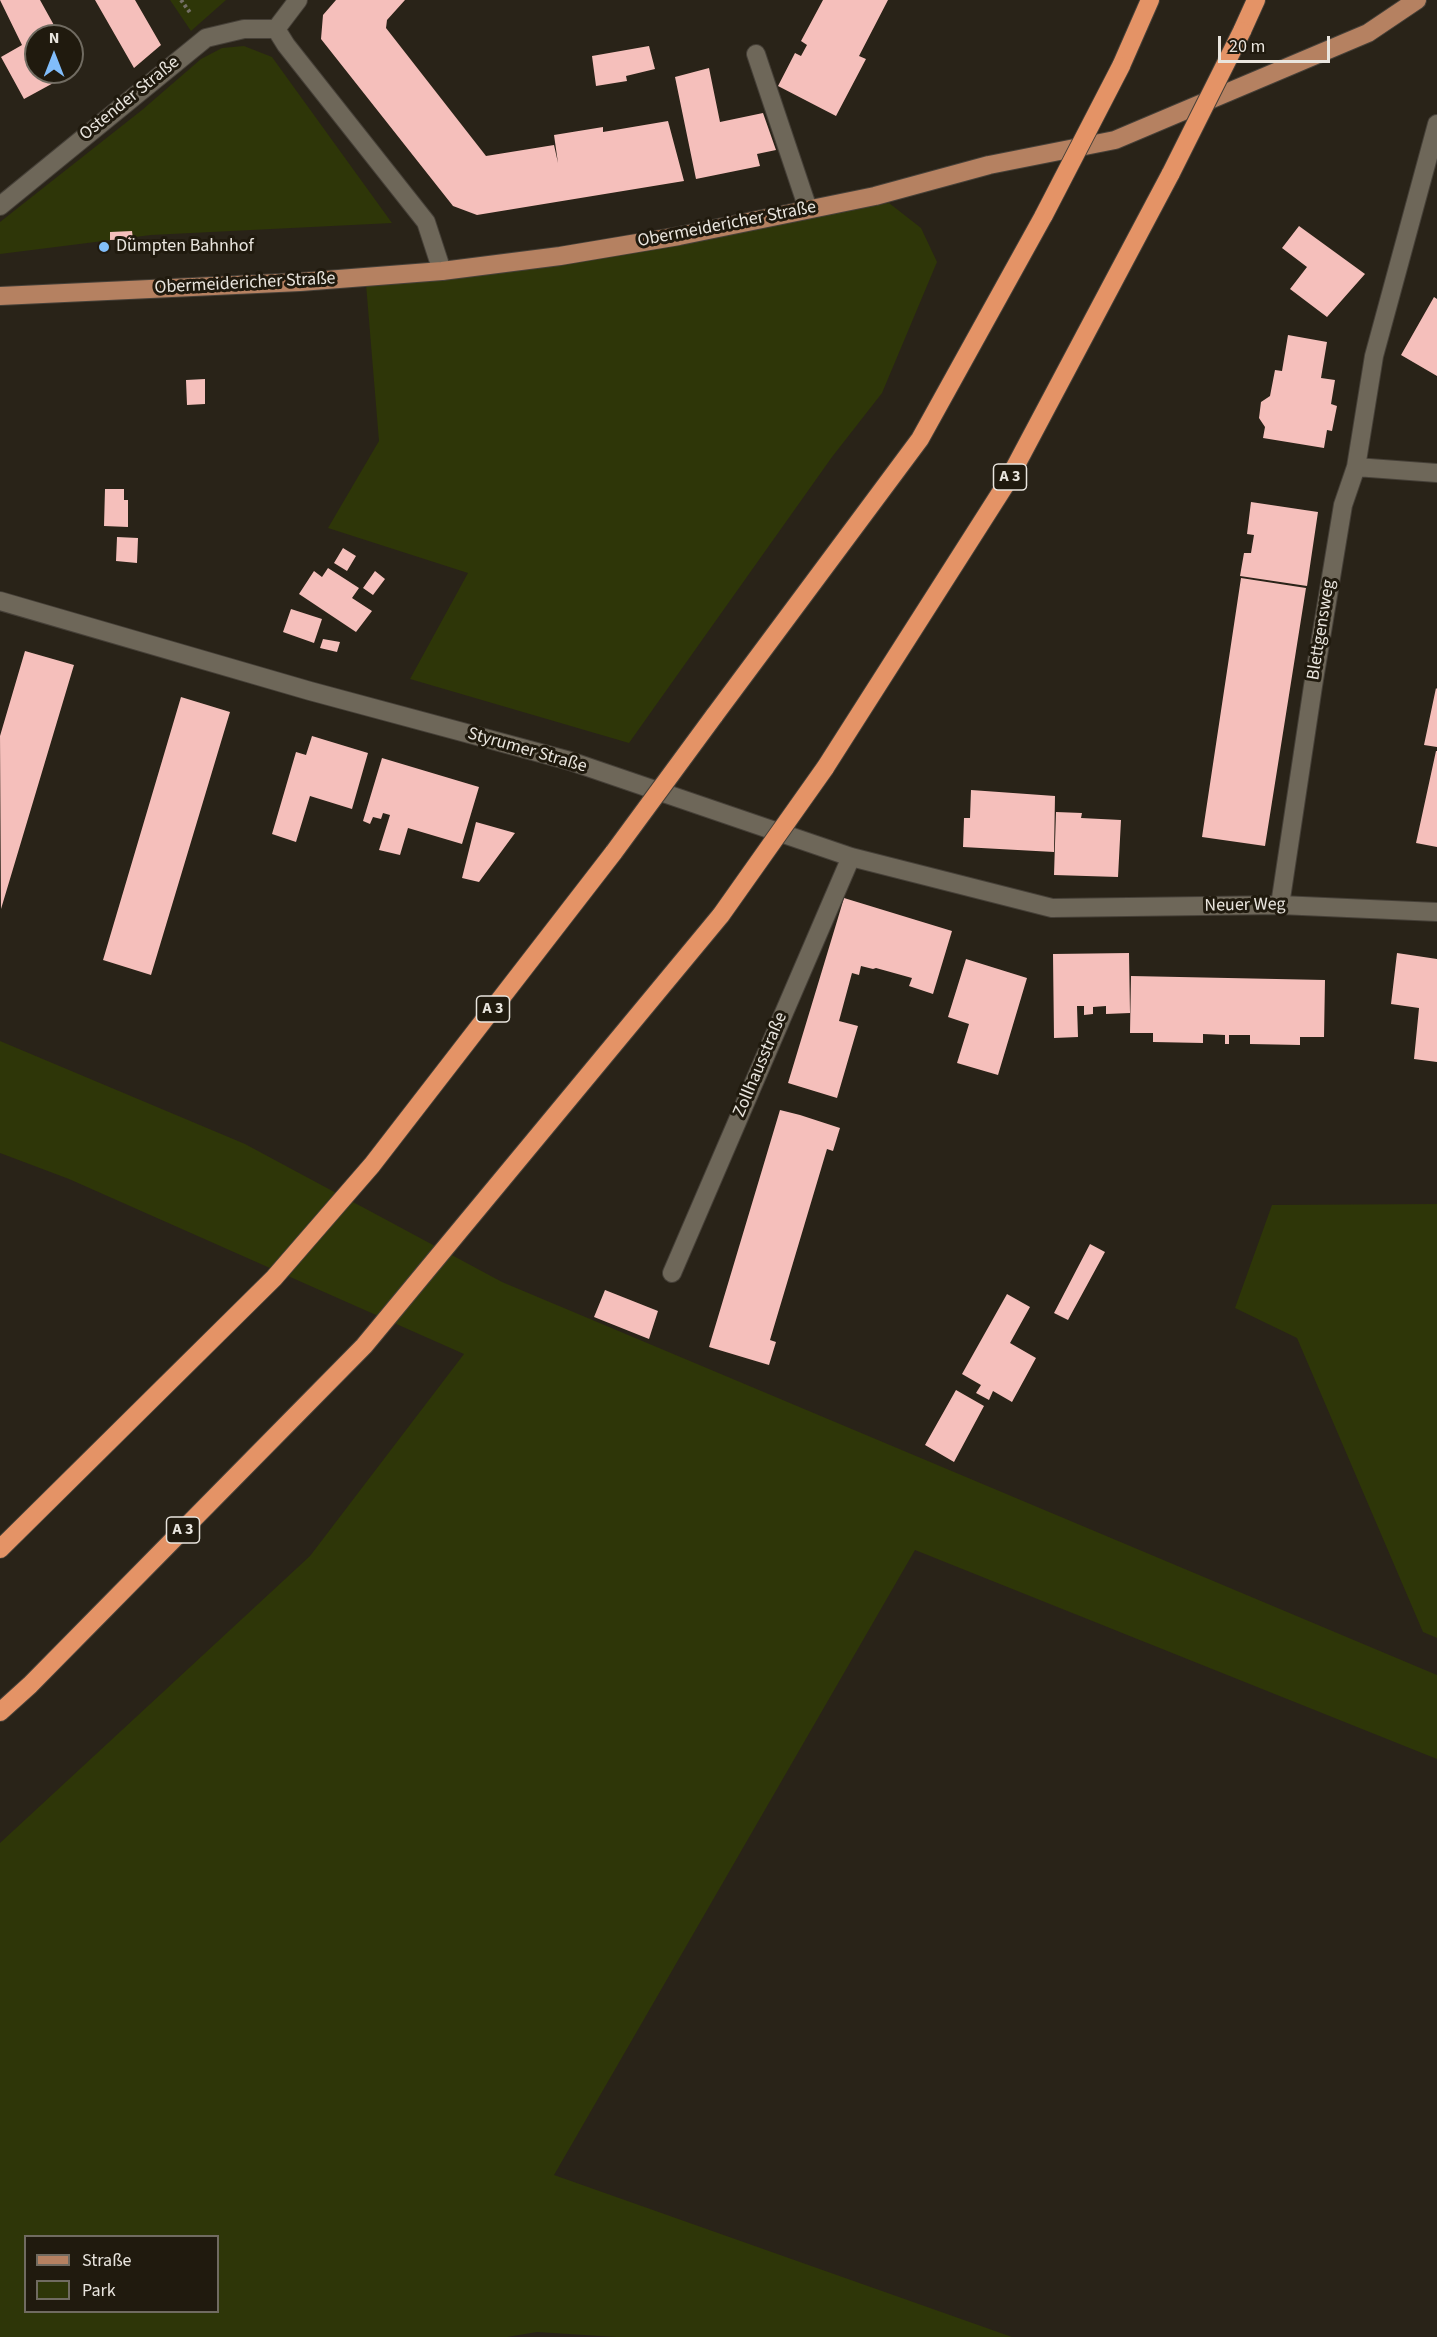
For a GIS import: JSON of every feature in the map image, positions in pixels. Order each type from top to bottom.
[{"type":"highway","name":"A 3","points":[[0,1550],[273,1278],[372,1165],[614,852],[920,439],[1044,215],[1121,66],[1150,0]]},
{"type":"highway","name":"A 3","points":[[0,1712],[39,1676],[364,1346],[721,915],[825,768],[1006,484],[1171,173],[1256,0]]},
{"type":"main road","name":"Obermeidericher Straße","points":[[0,296],[300,282],[442,271],[679,236],[808,210],[875,196],[989,165],[1115,140],[1368,33],[1417,0]]},
{"type":"street","points":[[298,0],[276,29],[286,45],[426,222],[442,271]]},
{"type":"street","name":"Ostender Straße","points":[[0,206],[206,38],[244,29],[276,29]]},
{"type":"street","points":[[756,54],[808,210]]},
{"type":"street","name":"Blettgensweg","points":[[1280,905],[1343,505],[1356,467],[1374,357],[1437,124]]},
{"type":"street","points":[[1356,467],[1437,473]]},
{"type":"street","name":"Styrumer Straße","points":[[0,601],[310,691],[570,761],[851,857],[1052,908]]},
{"type":"street","name":"Zollhausstraße","points":[[672,1273],[851,857]]},
{"type":"street","name":"Neuer Weg","points":[[1052,908],[1280,905],[1437,912]]},
{"type":"green space","points":[[170,0],[226,0],[191,31]]},
{"type":"green space","points":[[244,46],[272,57],[392,223],[151,235],[0,254],[0,222],[142,110],[201,59],[222,48]]},
{"type":"green space","points":[[889,203],[921,228],[937,262],[882,393],[832,457],[629,743],[410,679],[468,573],[328,528],[379,441],[366,284],[625,246]]},
{"type":"green space","points":[[0,1041],[245,1144],[502,1282],[1437,1675],[1437,1759],[915,1550],[554,2175],[1012,2337],[616,2337],[537,2332],[507,2337],[0,2337],[0,1843],[310,1556],[464,1354],[69,1179],[0,1153]]},
{"type":"green space","points":[[1437,1204],[1437,1638],[1423,1632],[1297,1338],[1235,1308],[1272,1205]]},
{"type":"building","points":[[0,0],[40,0],[53,24],[24,24],[24,84],[52,84],[24,99],[1,57],[22,45]]},
{"type":"building","points":[[95,0],[135,0],[161,45],[134,68]]},
{"type":"building","points":[[336,0],[405,0],[387,20],[386,28],[486,156],[554,145],[558,163],[554,135],[603,127],[603,132],[668,121],[684,181],[477,215],[453,206],[321,39],[323,15]]},
{"type":"building","points":[[823,0],[888,0],[859,56],[866,59],[836,116],[778,86],[795,53],[801,56],[807,45],[801,41]]},
{"type":"building","points":[[649,46],[655,69],[626,76],[627,81],[596,86],[592,56]]},
{"type":"building","points":[[709,68],[720,122],[763,113],[776,150],[757,154],[760,166],[696,179],[675,77]]},
{"type":"building","points":[[1299,226],[1365,274],[1327,317],[1290,289],[1307,267],[1282,248]]},
{"type":"building","points":[[132,231],[133,239],[110,240],[110,232]]},
{"type":"building","points":[[1434,297],[1437,299],[1437,376],[1401,355]]},
{"type":"building","points":[[1288,335],[1327,342],[1321,378],[1335,380],[1331,404],[1337,406],[1332,431],[1327,430],[1324,448],[1263,438],[1265,427],[1259,418],[1261,402],[1270,396],[1275,370],[1282,371]]},
{"type":"building","points":[[205,379],[205,404],[187,405],[186,380]]},
{"type":"building","points":[[105,489],[124,489],[124,500],[128,500],[128,527],[104,526]]},
{"type":"building","points":[[1251,502],[1318,512],[1307,586],[1240,576],[1244,553],[1251,553],[1254,535],[1247,534]]},
{"type":"building","points":[[117,537],[138,538],[137,563],[116,561]]},
{"type":"building","points":[[343,548],[356,556],[347,571],[334,563]]},
{"type":"building","points":[[328,568],[359,588],[352,598],[372,611],[356,632],[299,594],[314,571],[322,577]]},
{"type":"building","points":[[375,571],[385,579],[373,595],[363,588]]},
{"type":"building","points":[[1241,578],[1306,588],[1265,846],[1202,837]]},
{"type":"building","points":[[291,609],[322,619],[314,643],[283,632]]},
{"type":"building","points":[[323,639],[340,642],[337,652],[320,648]]},
{"type":"building","points":[[25,651],[74,665],[1,909],[0,736]]},
{"type":"building","points":[[1437,689],[1437,747],[1424,745]]},
{"type":"building","points":[[181,697],[230,712],[151,975],[103,960]]},
{"type":"building","points":[[312,736],[368,753],[352,809],[310,796],[296,842],[272,834],[296,752],[306,755]]},
{"type":"building","points":[[1437,751],[1437,847],[1416,843]]},
{"type":"building","points":[[382,758],[479,787],[462,844],[408,828],[400,855],[379,850],[390,815],[383,813],[381,819],[373,817],[370,824],[363,821]]},
{"type":"building","points":[[971,790],[1055,796],[1054,852],[963,847],[964,818],[970,818]]},
{"type":"building","points":[[1056,812],[1082,813],[1081,818],[1121,820],[1118,877],[1054,875]]},
{"type":"building","points":[[476,822],[515,833],[479,882],[462,878]]},
{"type":"building","points":[[844,898],[952,931],[933,994],[909,986],[912,978],[876,968],[861,966],[859,975],[852,973],[839,1021],[858,1026],[837,1098],[788,1083]]},
{"type":"building","points":[[1129,953],[1130,1013],[1106,1014],[1106,1006],[1093,1007],[1093,1014],[1084,1015],[1084,1006],[1077,1006],[1078,1037],[1054,1038],[1053,954]]},
{"type":"building","points":[[1397,953],[1437,959],[1437,1062],[1414,1059],[1419,1008],[1391,1004]]},
{"type":"building","points":[[966,959],[1027,978],[998,1075],[957,1063],[969,1024],[948,1017]]},
{"type":"building","points":[[1131,976],[1325,980],[1324,1037],[1300,1037],[1300,1045],[1250,1044],[1250,1035],[1229,1035],[1229,1044],[1225,1044],[1225,1035],[1203,1034],[1203,1043],[1153,1042],[1153,1033],[1130,1033]]},
{"type":"building","points":[[780,1110],[840,1128],[833,1151],[827,1149],[770,1340],[776,1342],[769,1365],[709,1347]]},
{"type":"building","points":[[1090,1244],[1105,1252],[1068,1320],[1054,1313]]},
{"type":"building","points":[[605,1290],[658,1311],[649,1339],[594,1317]]},
{"type":"building","points":[[1007,1294],[1030,1307],[1010,1343],[1036,1358],[1012,1402],[993,1391],[989,1400],[976,1393],[981,1385],[962,1374]]},
{"type":"building","points":[[956,1390],[984,1406],[954,1462],[925,1445]]},
{"type":"place","name":"Dümpten Bahnhof","points":[[104,247]]}]
